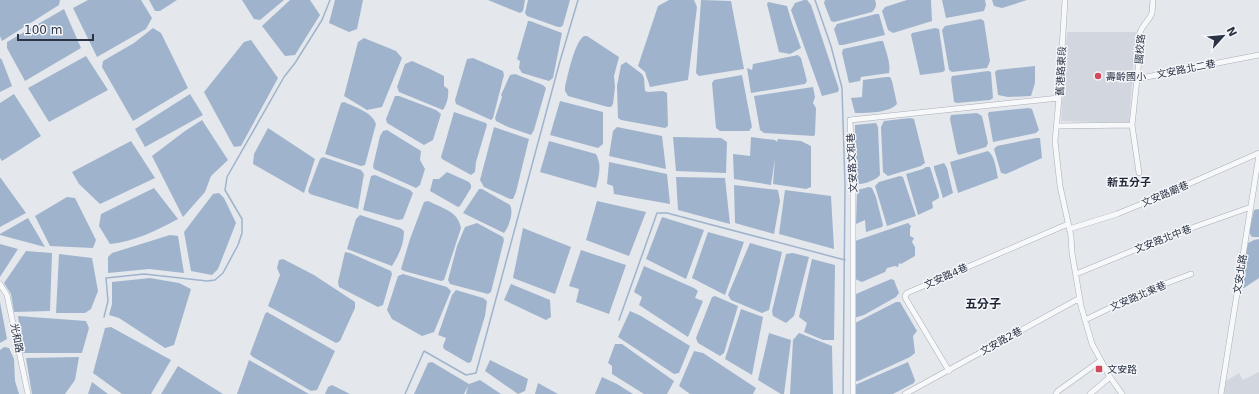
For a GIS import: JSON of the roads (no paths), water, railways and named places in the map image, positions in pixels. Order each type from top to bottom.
[{"type":"street","name":"舊港路東段","points":[[1064,0],[1060,98],[1056,141],[1060,186],[1068,227]]},
{"type":"street","name":"國校路","points":[[1139,173],[1132,126],[1139,60],[1139,35],[1152,13],[1153,0]]},
{"type":"street","name":"文安路北二巷","points":[[1136,79],[1259,55]]},
{"type":"street","name":"文安路文和巷","points":[[853,394],[853,186],[850,120],[1060,98]]},
{"type":"street","points":[[1057,126],[1132,126]]},
{"type":"street","name":"文安路廟巷","points":[[1068,227],[1116,214],[1259,154]]},
{"type":"street","name":"文安北路","points":[[1221,394],[1259,154]]},
{"type":"street","name":"文安路北中巷","points":[[1076,274],[1166,238],[1251,207]]},
{"type":"street","points":[[1068,227],[1080,298],[1092,344],[1100,361],[1122,394]]},
{"type":"street","name":"文安路4巷","points":[[949,370],[906,299],[905,296],[907,293],[1068,227]]},
{"type":"street","name":"文安路北東巷","points":[[1085,320],[1147,290],[1191,274]]},
{"type":"street","name":"光和路","points":[[0,284],[7,295],[28,394]]},
{"type":"street","name":"文安路2巷","points":[[905,394],[1080,298]]},
{"type":"street","points":[[1056,394],[1058,391],[1100,361]]},
{"type":"street","points":[[1090,394],[1110,377]]},
{"type":"water","points":[[0,0],[60,0],[59,5],[2,41],[0,36]]},
{"type":"water","points":[[88,0],[141,0],[152,18],[146,29],[97,57],[73,8]]},
{"type":"water","points":[[149,0],[177,0],[160,11],[155,11]]},
{"type":"water","points":[[242,0],[284,0],[260,20],[254,19]]},
{"type":"water","points":[[290,0],[310,0],[320,15],[295,55],[285,56],[262,26]]},
{"type":"water","points":[[335,0],[363,0],[357,29],[349,32],[329,23]]},
{"type":"water","points":[[488,0],[525,0],[523,11],[520,13]]},
{"type":"water","points":[[528,0],[570,0],[563,25],[558,27],[527,16],[525,13]]},
{"type":"water","points":[[669,0],[694,0],[697,7],[688,80],[650,87],[645,72],[638,66],[658,6]]},
{"type":"water","points":[[701,0],[731,1],[744,69],[699,76],[696,73]]},
{"type":"water","points":[[807,0],[811,5],[839,89],[838,92],[822,96],[791,10],[795,3]]},
{"type":"water","points":[[825,0],[875,0],[876,5],[872,12],[834,22],[831,21],[824,3]]},
{"type":"water","points":[[907,0],[931,0],[932,21],[893,33],[888,30],[882,11],[885,7]]},
{"type":"water","points":[[942,0],[985,0],[986,5],[984,11],[946,18]]},
{"type":"water","points":[[992,0],[1027,0],[1002,8],[994,6]]},
{"type":"water","points":[[768,2],[787,6],[801,48],[790,54],[779,52],[767,4]]},
{"type":"water","points":[[64,9],[81,48],[25,81],[7,48],[7,42]]},
{"type":"water","points":[[879,14],[885,35],[839,45],[834,29],[837,24]]},
{"type":"water","points":[[981,19],[984,21],[990,61],[987,68],[952,72],[949,70],[942,30],[945,26]]},
{"type":"water","points":[[528,21],[562,33],[553,78],[549,81],[522,73],[519,68],[520,61],[517,59]]},
{"type":"water","points":[[153,28],[161,33],[188,88],[133,121],[102,67],[103,61],[134,43]]},
{"type":"water","points":[[935,28],[939,29],[945,70],[943,72],[920,75],[911,35],[912,33]]},
{"type":"water","points":[[584,36],[587,36],[619,57],[614,76],[615,87],[613,104],[611,107],[568,96],[565,91],[574,52],[580,40]]},
{"type":"water","points":[[364,38],[396,51],[402,58],[382,107],[367,110],[344,96],[358,42]]},
{"type":"water","points":[[251,40],[278,78],[241,146],[234,147],[204,92],[244,42]]},
{"type":"water","points":[[883,41],[887,53],[889,73],[861,77],[860,81],[849,83],[842,53],[843,49]]},
{"type":"water","points":[[798,55],[801,58],[807,81],[805,84],[751,93],[747,68],[752,70],[753,64]]},
{"type":"water","points":[[86,56],[108,90],[49,122],[28,88]]},
{"type":"water","points":[[0,58],[12,86],[0,92]]},
{"type":"water","points":[[473,58],[503,71],[504,75],[493,118],[491,120],[456,104],[455,100],[467,59]]},
{"type":"water","points":[[412,61],[444,76],[444,86],[448,89],[448,94],[447,103],[443,110],[399,92],[397,87],[405,64]]},
{"type":"water","points":[[626,62],[642,74],[644,78],[645,91],[663,91],[667,93],[668,126],[665,128],[621,120],[618,118],[617,86],[621,65]]},
{"type":"water","points":[[1035,66],[1035,83],[1031,96],[1008,97],[998,95],[995,72],[997,70]]},
{"type":"water","points":[[988,71],[991,72],[993,98],[990,100],[954,102],[951,79],[952,76]]},
{"type":"water","points":[[515,74],[543,85],[546,88],[534,130],[531,135],[508,127],[496,121],[495,118],[502,97],[501,95],[510,75]]},
{"type":"water","points":[[742,75],[752,127],[749,131],[720,131],[716,128],[712,83],[714,80]]},
{"type":"water","points":[[890,77],[892,81],[897,104],[883,111],[855,113],[851,98],[862,97],[863,80]]},
{"type":"water","points":[[813,87],[815,97],[813,103],[816,108],[814,136],[764,133],[760,130],[754,96]]},
{"type":"water","points":[[14,94],[41,136],[2,161],[0,158],[0,103]]},
{"type":"water","points":[[190,94],[203,115],[145,147],[135,129]]},
{"type":"water","points":[[395,96],[399,96],[436,110],[441,114],[433,140],[424,145],[387,123],[386,119]]},
{"type":"water","points":[[560,101],[603,112],[603,144],[598,148],[550,135]]},
{"type":"water","points":[[344,102],[367,113],[376,124],[365,165],[361,166],[325,154],[341,103]]},
{"type":"water","points":[[1029,108],[1032,109],[1039,130],[1036,133],[993,142],[988,114],[989,112]]},
{"type":"water","points":[[454,112],[486,123],[487,125],[476,162],[475,172],[471,175],[442,159],[441,157]]},
{"type":"water","points":[[977,113],[982,116],[988,143],[986,147],[959,155],[957,153],[950,119],[951,115]]},
{"type":"water","points":[[910,118],[914,119],[925,163],[921,166],[888,176],[883,172],[881,127],[884,121]]},
{"type":"water","points":[[202,120],[228,160],[211,176],[205,192],[183,217],[152,156]]},
{"type":"water","points":[[876,123],[878,127],[880,175],[868,182],[855,184],[855,125]]},
{"type":"water","points":[[494,127],[529,139],[513,199],[484,187],[480,180]]},
{"type":"water","points":[[617,127],[662,136],[666,169],[609,156],[613,131]]},
{"type":"water","points":[[268,128],[315,159],[304,193],[253,164],[254,154]]},
{"type":"water","points":[[387,130],[421,151],[420,160],[425,169],[420,185],[416,188],[374,169],[373,166],[380,136],[383,131]]},
{"type":"water","points":[[673,137],[721,138],[727,142],[726,173],[676,171]]},
{"type":"water","points":[[751,137],[775,140],[777,142],[778,139],[801,141],[811,146],[811,187],[806,189],[773,184],[775,158],[771,185],[734,179],[733,154],[750,156]]},
{"type":"water","points":[[1040,138],[1042,158],[1006,174],[1001,173],[994,149],[997,146]]},
{"type":"water","points":[[131,141],[155,178],[100,204],[79,184],[72,172]]},
{"type":"water","points":[[549,141],[596,154],[599,162],[599,175],[596,188],[540,172]]},
{"type":"water","points":[[988,151],[994,159],[998,178],[958,193],[950,162]]},
{"type":"water","points":[[323,157],[361,170],[364,174],[358,209],[310,194],[308,191],[320,159]]},
{"type":"water","points":[[609,162],[667,174],[670,204],[614,194],[613,186],[607,184]]},
{"type":"water","points":[[944,163],[947,168],[953,193],[943,198],[934,166]]},
{"type":"water","points":[[930,167],[939,198],[932,202],[933,208],[918,215],[906,174]]},
{"type":"water","points":[[447,172],[469,182],[471,185],[471,188],[458,207],[430,191],[433,179],[439,179]]},
{"type":"water","points":[[375,175],[410,190],[413,193],[403,219],[398,220],[363,210],[371,176]]},
{"type":"water","points":[[900,176],[903,177],[916,216],[887,226],[875,186],[879,182]]},
{"type":"water","points":[[0,177],[26,213],[0,227]]},
{"type":"water","points":[[676,177],[725,178],[730,224],[678,210]]},
{"type":"water","points":[[734,185],[778,190],[780,201],[774,234],[735,223]]},
{"type":"water","points":[[869,187],[872,188],[876,197],[883,225],[882,227],[866,232],[865,220],[856,224],[857,190]]},
{"type":"water","points":[[154,188],[178,219],[137,238],[110,244],[99,226],[101,214]]},
{"type":"water","points":[[479,189],[482,189],[510,205],[510,219],[508,227],[504,233],[463,213]]},
{"type":"water","points":[[785,190],[831,196],[834,249],[779,234]]},
{"type":"water","points":[[219,193],[224,198],[236,223],[218,269],[212,275],[191,271],[184,232],[213,194]]},
{"type":"water","points":[[67,197],[75,198],[96,240],[93,248],[50,246],[35,216]]},
{"type":"water","points":[[428,201],[453,214],[457,218],[461,228],[444,280],[441,281],[401,269],[410,239],[424,202]]},
{"type":"water","points":[[597,201],[646,212],[629,256],[586,240]]},
{"type":"water","points":[[1259,209],[1259,237],[1252,237],[1249,232],[1254,210]]},
{"type":"water","points":[[360,215],[400,228],[404,231],[401,249],[392,266],[347,249],[356,219]]},
{"type":"water","points":[[662,217],[704,230],[686,279],[646,259]]},
{"type":"water","points":[[28,218],[45,247],[0,235]]},
{"type":"water","points":[[477,223],[503,237],[504,240],[491,292],[488,294],[450,284],[448,280],[457,246],[465,227]]},
{"type":"water","points":[[908,223],[911,226],[910,236],[914,238],[912,242],[915,247],[915,256],[901,264],[899,263],[898,267],[895,266],[887,268],[885,272],[862,282],[855,279],[855,241]]},
{"type":"water","points":[[523,228],[571,247],[555,294],[513,278]]},
{"type":"water","points":[[708,232],[744,242],[725,295],[692,278]]},
{"type":"water","points":[[170,235],[178,236],[184,273],[149,269],[108,273],[108,257],[112,253]]},
{"type":"water","points":[[1259,239],[1259,278],[1244,288],[1240,288],[1248,243]]},
{"type":"water","points":[[750,243],[782,252],[769,310],[762,313],[731,300],[728,295]]},
{"type":"water","points":[[0,244],[18,249],[0,277]]},
{"type":"water","points":[[581,250],[626,265],[609,314],[576,302],[579,289],[569,286]]},
{"type":"water","points":[[26,251],[52,253],[50,311],[14,312],[11,294],[4,283]]},
{"type":"water","points":[[345,252],[391,271],[392,274],[383,305],[378,307],[339,287],[338,282]]},
{"type":"water","points":[[793,253],[809,257],[794,316],[786,323],[773,316],[772,311],[786,254]]},
{"type":"water","points":[[59,254],[92,258],[98,291],[91,309],[85,313],[56,313]]},
{"type":"water","points":[[283,259],[314,275],[355,302],[355,308],[340,341],[336,343],[268,306],[280,275],[277,268],[279,260]]},
{"type":"water","points":[[812,259],[835,265],[834,340],[823,340],[804,332],[807,323],[799,317]]},
{"type":"water","points":[[644,266],[698,291],[695,298],[703,301],[688,337],[639,305],[642,297],[634,292]]},
{"type":"water","points":[[403,274],[447,287],[451,291],[434,332],[422,336],[392,319],[387,310],[398,276]]},
{"type":"water","points":[[150,278],[179,283],[191,289],[174,345],[165,348],[119,318],[109,315],[112,304],[112,282]]},
{"type":"water","points":[[891,279],[894,280],[899,293],[896,297],[864,315],[854,318],[856,294]]},
{"type":"water","points":[[511,284],[550,300],[551,317],[546,320],[504,300]]},
{"type":"water","points":[[456,290],[483,298],[487,301],[485,316],[471,362],[468,363],[444,349],[443,346],[446,338],[438,335],[452,295]]},
{"type":"water","points":[[715,296],[738,306],[724,353],[720,356],[698,343],[696,338],[712,297]]},
{"type":"water","points":[[0,302],[7,339],[0,343]]},
{"type":"water","points":[[896,302],[900,302],[917,331],[913,336],[915,353],[910,357],[858,381],[854,381],[855,323]]},
{"type":"water","points":[[741,309],[763,317],[752,375],[725,359]]},
{"type":"water","points":[[630,311],[641,316],[690,346],[679,373],[674,374],[618,337]]},
{"type":"water","points":[[267,312],[335,351],[317,390],[311,391],[250,354]]},
{"type":"water","points":[[18,316],[86,321],[89,328],[82,353],[23,353]]},
{"type":"water","points":[[111,327],[171,360],[151,394],[122,394],[93,373],[105,328]]},
{"type":"water","points":[[769,333],[791,340],[784,394],[781,394],[758,380]]},
{"type":"water","points":[[799,333],[832,346],[833,394],[790,394],[793,340]]},
{"type":"water","points":[[615,344],[622,344],[674,381],[667,394],[644,394],[612,374],[612,366],[608,363]]},
{"type":"water","points":[[4,347],[9,348],[14,359],[15,381],[19,394],[0,394],[0,350]]},
{"type":"water","points":[[694,351],[703,353],[756,388],[753,394],[690,394],[679,386]]},
{"type":"water","points":[[79,357],[75,380],[65,394],[32,394],[26,358]]},
{"type":"water","points":[[249,360],[309,394],[237,394]]},
{"type":"water","points":[[490,360],[528,379],[525,391],[518,394],[485,371]]},
{"type":"water","points":[[432,362],[469,384],[480,380],[501,394],[466,394],[468,386],[464,394],[414,394],[428,363]]},
{"type":"water","points":[[908,362],[915,380],[914,383],[893,394],[855,394],[855,385]]},
{"type":"water","points":[[178,366],[223,394],[161,394]]},
{"type":"water","points":[[602,377],[617,384],[633,394],[595,394]]},
{"type":"water","points":[[92,382],[108,394],[88,394]]},
{"type":"water","points":[[538,383],[558,394],[535,394]]},
{"type":"water","points":[[332,385],[350,394],[325,394],[328,387]]},
{"type":"waterway","points":[[104,317],[108,301],[106,278],[144,274],[207,281],[215,280],[223,273],[238,245],[242,233],[242,219],[225,190],[227,177],[284,77],[295,63],[322,20],[330,0]]},
{"type":"waterway","points":[[405,394],[424,351],[466,375],[476,373],[560,61],[578,0]]},
{"type":"waterway","points":[[815,0],[831,46],[842,88],[845,186],[843,394]]},
{"type":"waterway","points":[[619,320],[657,213],[667,213],[845,260]]},
{"type":"place","name":"壽齡國小","points":[[1098,76]]},
{"type":"place","name":"文安路","points":[[1099,369]]},
{"type":"district","name":"新五分子","points":[[1129,182]]},
{"type":"district","name":"五分子","points":[[983,304]]}]
